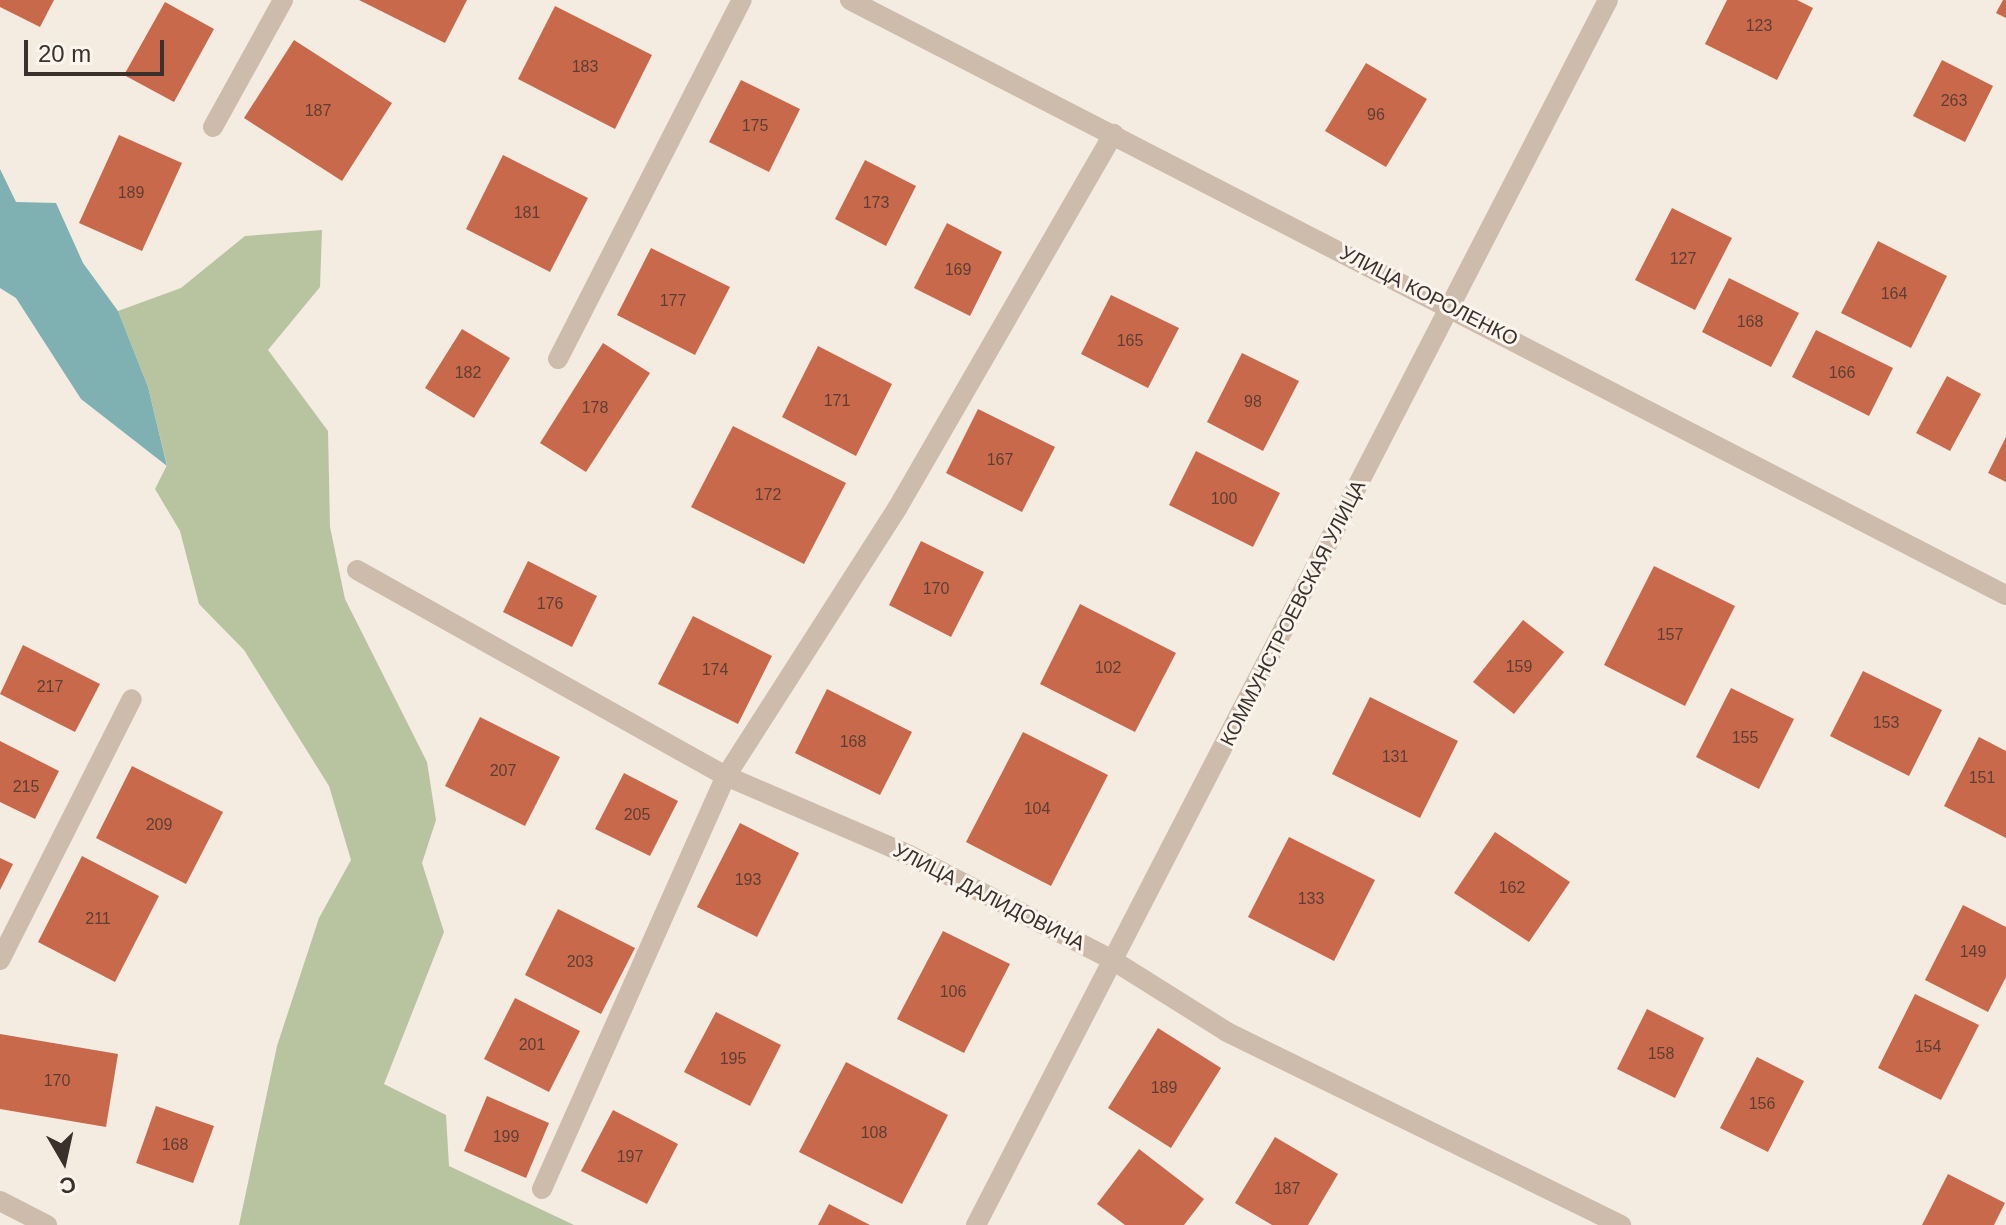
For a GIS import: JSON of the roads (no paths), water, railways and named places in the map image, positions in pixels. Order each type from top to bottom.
[{"type":"street","points":[[213,127],[283,0]]},
{"type":"street","points":[[558,359],[742,0]]},
{"type":"street","name":"УЛИЦА КОРОЛЕНКО","points":[[850,0],[2006,595]]},
{"type":"street","name":"КОММУНСТРОЕВСКАЯ УЛИЦА","points":[[976,1225],[1608,0]]},
{"type":"street","points":[[542,1189],[726,776],[898,507],[1113,134]]},
{"type":"street","name":"УЛИЦА ДАЛИДОВИЧА","points":[[357,570],[726,776],[909,855],[1114,961],[1227,1032],[1621,1225]]},
{"type":"street","points":[[0,960],[132,699]]},
{"type":"street","points":[[0,1201],[47,1225]]},
{"type":"water","points":[[0,169],[16,202],[56,203],[83,263],[118,311],[148,387],[167,466],[81,399],[16,298],[0,288]]}]
